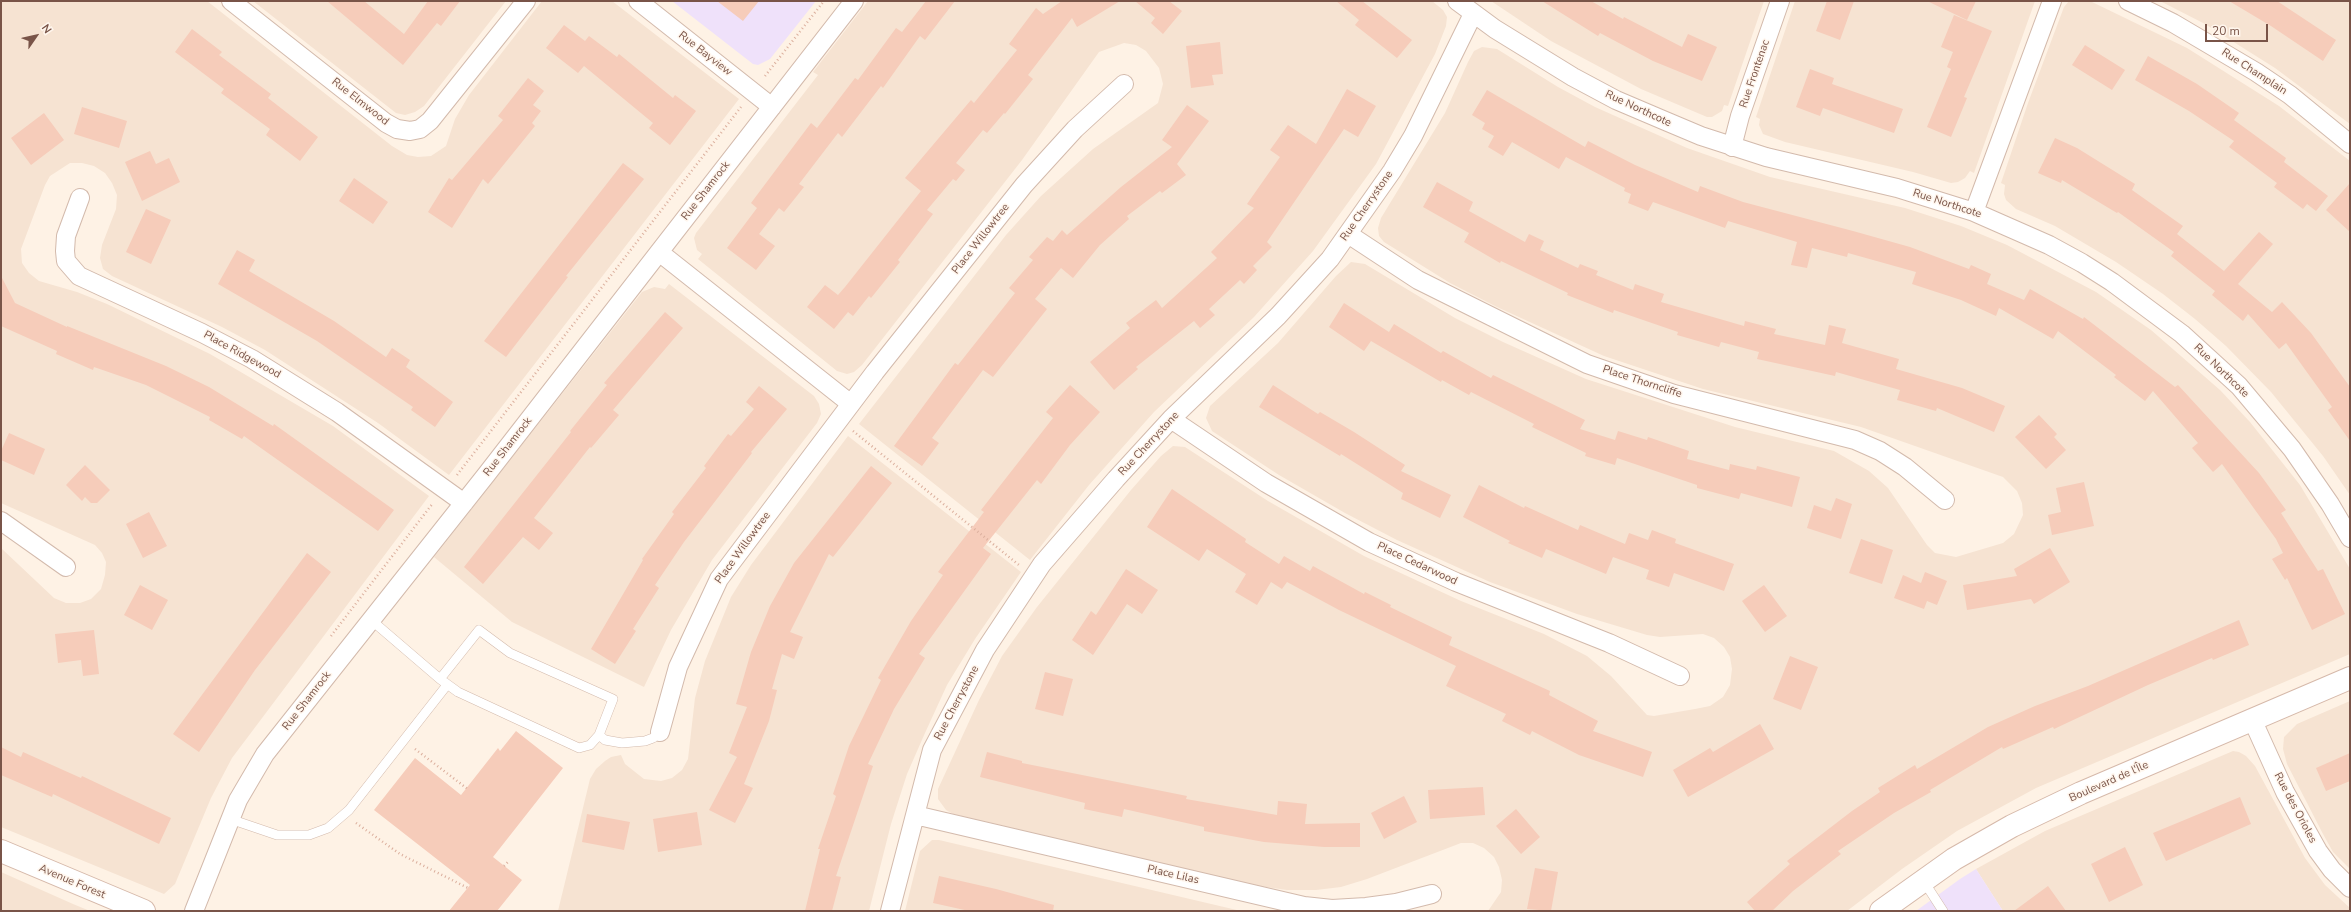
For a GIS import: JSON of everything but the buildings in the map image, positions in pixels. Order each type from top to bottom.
[{"type":"street","name":"Rue Elmwood","points":[[231,1],[386,123],[397,129],[410,131],[420,129],[430,121],[526,1]]},
{"type":"street","name":"Rue Bayview","points":[[638,1],[772,107]]},
{"type":"street","name":"Rue Shamrock","points":[[194,911],[238,800],[265,754],[370,619],[464,503],[854,1]]},
{"type":"street","name":"Rue Northcote","points":[[1457,1],[1473,14],[1573,77],[1616,100],[1701,136],[1732,147],[1803,167],[1897,188],[1974,212],[2049,245],[2082,263],[2112,282],[2182,334],[2239,386],[2270,421],[2311,475],[2350,538]]},
{"type":"street","name":"Rue Frontenac","points":[[1732,147],[1740,116],[1780,1]]},
{"type":"street","points":[[1974,212],[2052,1]]},
{"type":"street","name":"Rue Champlain","points":[[2128,1],[2173,23],[2256,72],[2290,95],[2350,144]]},
{"type":"street","name":"Rue Cherrystone","points":[[890,911],[932,750],[985,650],[1042,564],[1172,419],[1308,285],[1348,234],[1392,171],[1412,136],[1473,14]]},
{"type":"street","name":"Place Willowtree","points":[[660,732],[678,667],[719,580],[851,404],[1024,185],[1075,129],[1124,84]]},
{"type":"street","name":"Place Ridgewood","points":[[80,198],[66,236],[65,251],[66,261],[79,276],[202,333],[258,363],[343,416],[464,503]]},
{"type":"street","name":"Place Thorncliffe","points":[[1348,234],[1418,280],[1587,364],[1674,394],[1855,440],[1880,451],[1905,467],[1945,500]]},
{"type":"street","points":[[659,252],[851,404]]},
{"type":"street","name":"Place Cedarwood","points":[[1172,419],[1266,483],[1369,542],[1456,582],[1609,643],[1680,676]]},
{"type":"street","points":[[1,521],[66,567]]},
{"type":"street","name":"Boulevard de l'Île","points":[[1881,911],[1923,880],[1971,849],[2036,814],[2252,719],[2350,678]]},
{"type":"street","name":"Rue des Orioles","points":[[2252,719],[2285,792],[2318,851],[2332,870],[2350,888]]},
{"type":"street","name":"Place Lilas","points":[[915,815],[1304,906],[1332,909],[1366,907],[1396,903],[1432,894]]},
{"type":"street","name":"Avenue Forest","points":[[1,851],[144,911]]},
{"type":"lane","points":[[230,819],[277,835],[309,835],[328,828],[349,810],[444,682],[479,630],[510,653],[613,699],[599,735],[590,745],[579,748],[458,692],[444,682],[370,619]]},
{"type":"lane","points":[[599,735],[605,740],[622,743],[645,741],[653,738],[660,732]]},
{"type":"lane","points":[[1923,880],[1943,911]]},
{"type":"path","points":[[764,77],[824,1]]},
{"type":"path","name":"Rue Shamrock","points":[[456,476],[745,102]]},
{"type":"path","points":[[853,431],[1024,569]]},
{"type":"path","points":[[354,822],[400,854],[468,888]]},
{"type":"path","points":[[504,866],[509,860]]},
{"type":"shaded area","points":[[1,1],[207,1],[392,146],[407,155],[418,157],[431,156],[446,146],[455,119],[469,95],[542,1],[612,1],[739,99],[449,475],[378,423],[265,350],[222,327],[112,276],[103,269],[100,258],[102,245],[116,209],[117,195],[112,183],[105,173],[94,166],[82,163],[70,163],[50,176],[45,185],[21,249],[22,263],[29,273],[39,281],[77,292],[107,304],[210,354],[333,426],[429,496],[232,758],[211,798],[175,884],[164,894],[1,827],[1,548],[54,598],[66,603],[80,603],[91,599],[101,589],[105,575],[106,562],[102,553],[95,545],[1,503]]},
{"type":"shaded area","points":[[253,1],[506,1],[424,106],[415,112],[405,115],[396,113]]},
{"type":"shaded area","points":[[672,1],[816,1],[770,59],[758,65],[753,64]]},
{"type":"shaded area","points":[[868,1],[1432,1],[1443,10],[1447,17],[1446,26],[1435,54],[1376,164],[1313,251],[1254,317],[1154,412],[1089,485],[1030,560],[859,424],[1006,235],[1041,196],[1093,149],[1158,103],[1163,84],[1159,68],[1146,51],[1136,45],[1124,43],[1099,52],[1022,160],[862,365],[854,372],[847,374],[837,371],[698,259],[702,254],[697,250],[694,238],[696,233],[818,75],[813,72]]},
{"type":"shaded area","points":[[1491,1],[1764,1],[1728,106],[1724,105],[1722,111],[1712,117],[1707,117],[1641,89],[1551,41]]},
{"type":"shaded area","points":[[1795,1],[2035,1],[1974,173],[1970,171],[1965,178],[1958,182],[1951,183],[1913,172],[1785,142],[1763,134],[1759,125],[1760,119],[1756,117]]},
{"type":"shaded area","points":[[2069,1],[2090,1],[2187,48],[2279,106],[2350,161],[2350,495],[2323,456],[2271,392],[2226,346],[2195,319],[2163,294],[2116,262],[2055,226],[2016,209],[2006,200],[2004,194],[2005,185],[2001,183],[2028,103],[2064,7]]},
{"type":"shaded area","points":[[2160,1],[2350,1],[2350,124],[2275,68],[2205,24]]},
{"type":"shaded area","points":[[1482,47],[1497,49],[1558,87],[1595,107],[1687,148],[1770,177],[1905,208],[1961,226],[2007,245],[2096,292],[2151,330],[2220,390],[2250,422],[2300,485],[2350,569],[2350,654],[2036,788],[1957,831],[1902,869],[1847,911],[1488,911],[1501,892],[1502,880],[1499,867],[1494,857],[1484,848],[1473,843],[1461,843],[1367,879],[1341,887],[1316,890],[1287,890],[1259,886],[953,814],[946,810],[938,799],[938,789],[979,700],[1002,656],[1037,607],[1131,490],[1161,456],[1173,446],[1185,447],[1268,501],[1364,556],[1461,601],[1544,634],[1587,656],[1611,676],[1647,715],[1654,716],[1710,706],[1723,697],[1730,685],[1732,669],[1730,657],[1724,647],[1714,638],[1703,634],[1660,637],[1647,635],[1577,614],[1490,582],[1397,540],[1345,513],[1279,475],[1212,431],[1206,418],[1210,406],[1278,343],[1336,276],[1351,262],[1365,264],[1455,318],[1503,342],[1586,379],[1735,427],[1834,451],[1869,471],[1888,488],[1927,545],[1935,553],[1956,557],[2003,543],[2014,534],[2023,515],[2022,503],[2017,491],[2003,477],[1861,427],[1703,389],[1604,356],[1497,307],[1450,283],[1384,242],[1379,236],[1378,228],[1381,218],[1445,113],[1474,51]]},
{"type":"shaded area","points":[[669,284],[814,396],[819,404],[821,414],[817,423],[712,560],[671,630],[644,687],[512,622],[434,557],[642,292],[654,287],[665,289]]},
{"type":"shaded area","points":[[848,436],[1021,572],[975,639],[947,685],[925,733],[907,774],[891,824],[869,911],[558,911],[590,779],[596,769],[611,757],[621,755],[625,764],[644,779],[661,781],[672,778],[682,770],[688,759],[695,698],[705,661],[731,597],[751,565]]},
{"type":"shaded area","points":[[2350,701],[2350,869],[2333,852],[2287,764],[2283,749],[2284,737],[2297,724]]},
{"type":"shaded area","points":[[2233,751],[2239,752],[2246,756],[2255,766],[2305,858],[2325,885],[2350,908],[2350,911],[2003,911],[1976,869],[2045,831]]},
{"type":"shaded area","points":[[932,840],[939,840],[1241,911],[905,911],[920,851]]},
{"type":"shaded area","points":[[1976,869],[2003,911],[1916,911],[1960,879]]},
{"type":"shaded area","points":[[1,872],[73,904],[90,911],[1,911]]}]
